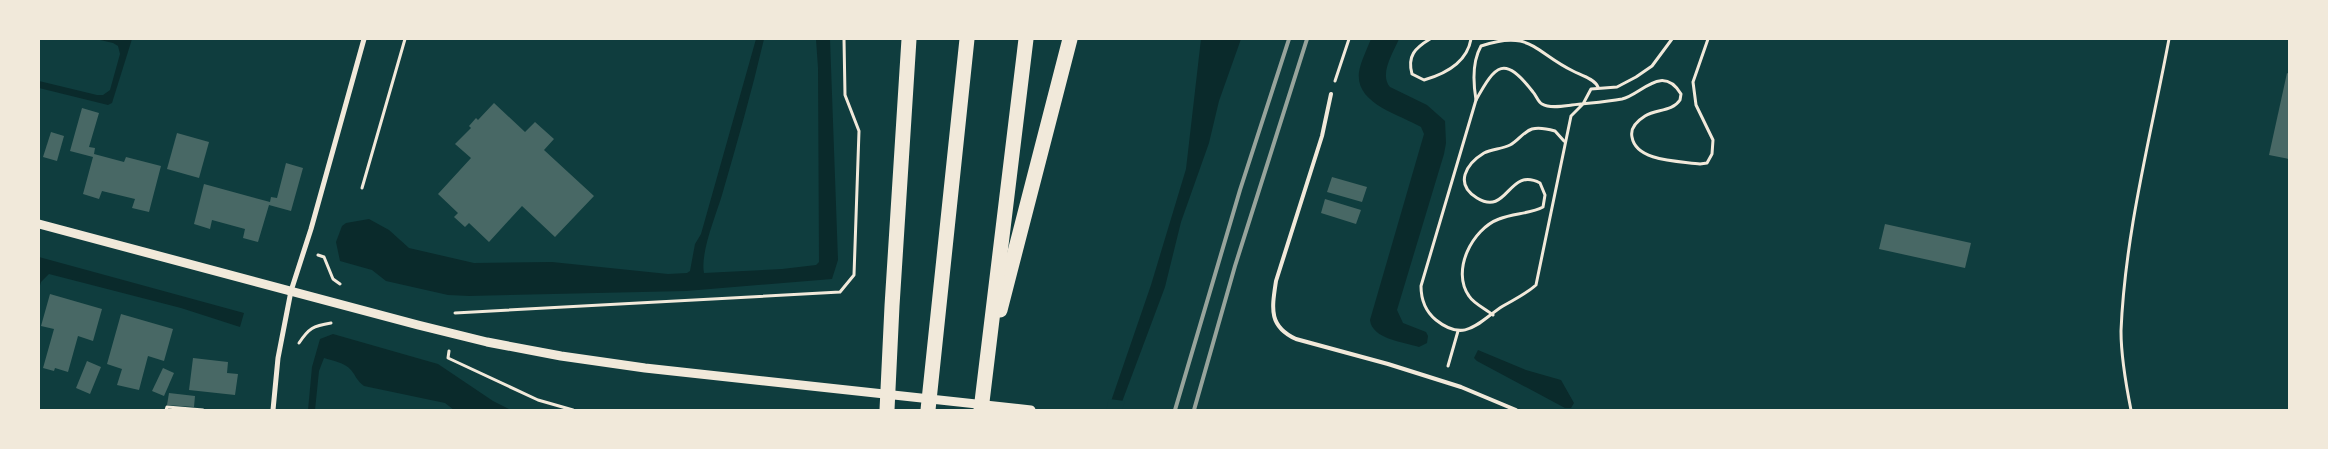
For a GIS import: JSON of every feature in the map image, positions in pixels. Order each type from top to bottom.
[{"type":"highway","points":[[887,410],[909,39]]},
{"type":"highway","points":[[928,410],[967,39]]},
{"type":"highway","points":[[981,410],[1026,39]]},
{"type":"highway","points":[[985,370],[1070,39]]},
{"type":"street","points":[[273,410],[278,358],[291,291],[364,39]]},
{"type":"street","points":[[39,224],[452,333],[561,356],[635,367],[1031,410]]},
{"type":"lane","points":[[1331,94],[1322,136],[1276,282],[1272,302],[1274,319],[1286,334],[1296,339],[1443,381],[1516,410]]},
{"type":"path","points":[[362,188],[405,39]]},
{"type":"path","points":[[447,312],[456,314],[840,292],[854,275],[859,131],[845,95],[844,39]]},
{"type":"path","points":[[1331,94],[1349,39]]},
{"type":"path","points":[[1430,39],[1413,53],[1409,63],[1412,74],[1424,80],[1433,78],[1464,59],[1471,39]]},
{"type":"path","points":[[1672,39],[1652,66],[1617,87],[1591,89],[1583,104],[1571,116],[1564,141],[1536,285],[1525,295],[1502,307],[1484,322],[1468,329],[1458,330],[1442,325],[1431,316],[1421,299],[1422,286],[1476,100],[1492,74],[1502,68],[1509,68],[1516,72],[1541,104],[1550,106],[1583,104],[1624,99],[1642,86],[1655,82],[1673,84],[1681,94],[1677,104],[1646,115],[1638,121],[1633,126],[1631,133],[1633,142],[1638,151],[1651,156],[1700,164],[1707,163],[1712,154],[1713,140],[1696,105],[1693,82],[1708,39]]},
{"type":"path","points":[[2131,410],[2125,379],[2121,333],[2125,286],[2133,229],[2170,39]]},
{"type":"path","points":[[1476,100],[1474,68],[1478,53],[1481,46],[1501,40],[1520,40],[1532,44],[1571,71],[1594,82],[1598,87]]},
{"type":"path","points":[[1493,315],[1470,298],[1462,278],[1462,264],[1471,245],[1491,223],[1514,214],[1536,211],[1543,206],[1545,195],[1540,183],[1529,178],[1521,179],[1502,199],[1495,202],[1482,200],[1470,193],[1464,181],[1466,168],[1485,153],[1513,143],[1532,129],[1555,131],[1561,135],[1564,141]]},
{"type":"path","points":[[304,249],[324,257],[333,278],[344,286]]},
{"type":"path","points":[[456,314],[448,358],[538,400],[573,410]]},
{"type":"path","points":[[1443,381],[1458,330]]},
{"type":"path","points":[[166,410],[167,407],[203,410]]},
{"type":"water","points":[[96,39],[132,39],[112,103],[108,105],[39,88],[39,81],[97,95],[103,95],[110,90],[120,54],[118,46]]},
{"type":"water","points":[[756,39],[764,39],[739,136],[706,245],[703,265],[704,273],[782,269],[816,265],[819,262],[818,68],[816,39],[830,39],[838,260],[832,279],[686,291],[469,296],[448,295],[386,281],[372,270],[340,261],[336,242],[342,226],[346,223],[369,219],[389,230],[409,248],[474,263],[552,262],[668,274],[687,273],[690,271],[695,244],[701,234]]},
{"type":"water","points":[[1201,39],[1241,39],[1219,101],[1209,143],[1181,222],[1165,287],[1119,410],[1108,410],[1151,285],[1186,169]]},
{"type":"water","points":[[1371,39],[1399,39],[1386,70],[1387,82],[1390,87],[1427,105],[1445,121],[1446,143],[1444,154],[1397,310],[1403,323],[1426,332],[1428,336],[1427,343],[1419,347],[1382,336],[1376,332],[1370,320],[1424,134],[1421,127],[1380,107],[1364,92],[1360,83],[1359,72]]},
{"type":"water","points":[[39,257],[244,313],[240,327],[181,308],[49,274],[41,282],[39,289]]},
{"type":"water","points":[[333,334],[438,364],[493,401],[511,410],[454,410],[445,403],[364,386],[348,367],[324,358],[319,371],[315,410],[308,410],[312,367],[320,339]]},
{"type":"water","points":[[1478,350],[1526,370],[1561,380],[1574,403],[1571,408],[1565,408],[1477,361],[1474,358]]},
{"type":"pier","points":[[1109,399],[1125,401],[1122,410],[1106,410]]},
{"type":"building","points":[[2287,73],[2289,74],[2289,159],[2269,155]]},
{"type":"building","points":[[494,103],[525,132],[535,122],[554,139],[544,150],[594,196],[555,237],[522,206],[489,242],[469,223],[465,227],[454,217],[458,213],[438,194],[471,158],[455,144],[471,128],[469,126],[476,118],[478,120]]},
{"type":"building","points":[[82,108],[99,113],[89,147],[95,148],[94,154],[124,162],[126,157],[161,166],[149,212],[132,208],[135,199],[102,191],[99,199],[83,194],[93,157],[70,151]]},
{"type":"building","points":[[51,132],[64,136],[57,161],[43,157]]},
{"type":"building","points":[[177,133],[209,142],[199,178],[167,169]]},
{"type":"building","points":[[286,163],[303,168],[291,211],[269,205],[258,242],[243,238],[245,229],[212,220],[210,229],[194,224],[204,184],[270,202],[271,197],[277,198]]},
{"type":"building","points":[[1332,177],[1367,187],[1362,202],[1327,192]]},
{"type":"building","points":[[1325,199],[1361,210],[1356,224],[1321,213]]},
{"type":"building","points":[[1885,224],[1971,243],[1965,268],[1879,249]]},
{"type":"building","points":[[50,294],[102,309],[93,341],[78,336],[68,372],[55,368],[54,371],[43,368],[54,329],[41,326]]},
{"type":"building","points":[[121,314],[173,329],[164,361],[148,356],[139,390],[117,385],[122,369],[107,364]]},
{"type":"building","points":[[193,358],[228,362],[227,373],[238,374],[235,395],[189,390]]},
{"type":"building","points":[[87,361],[101,367],[90,394],[76,388]]},
{"type":"building","points":[[163,368],[174,373],[164,396],[152,391]]},
{"type":"building","points":[[169,393],[195,396],[194,407],[167,405]]},
{"type":"railway","points":[[1175,410],[1240,190],[1289,39]]},
{"type":"railway","points":[[1194,410],[1235,266],[1307,39]]}]
